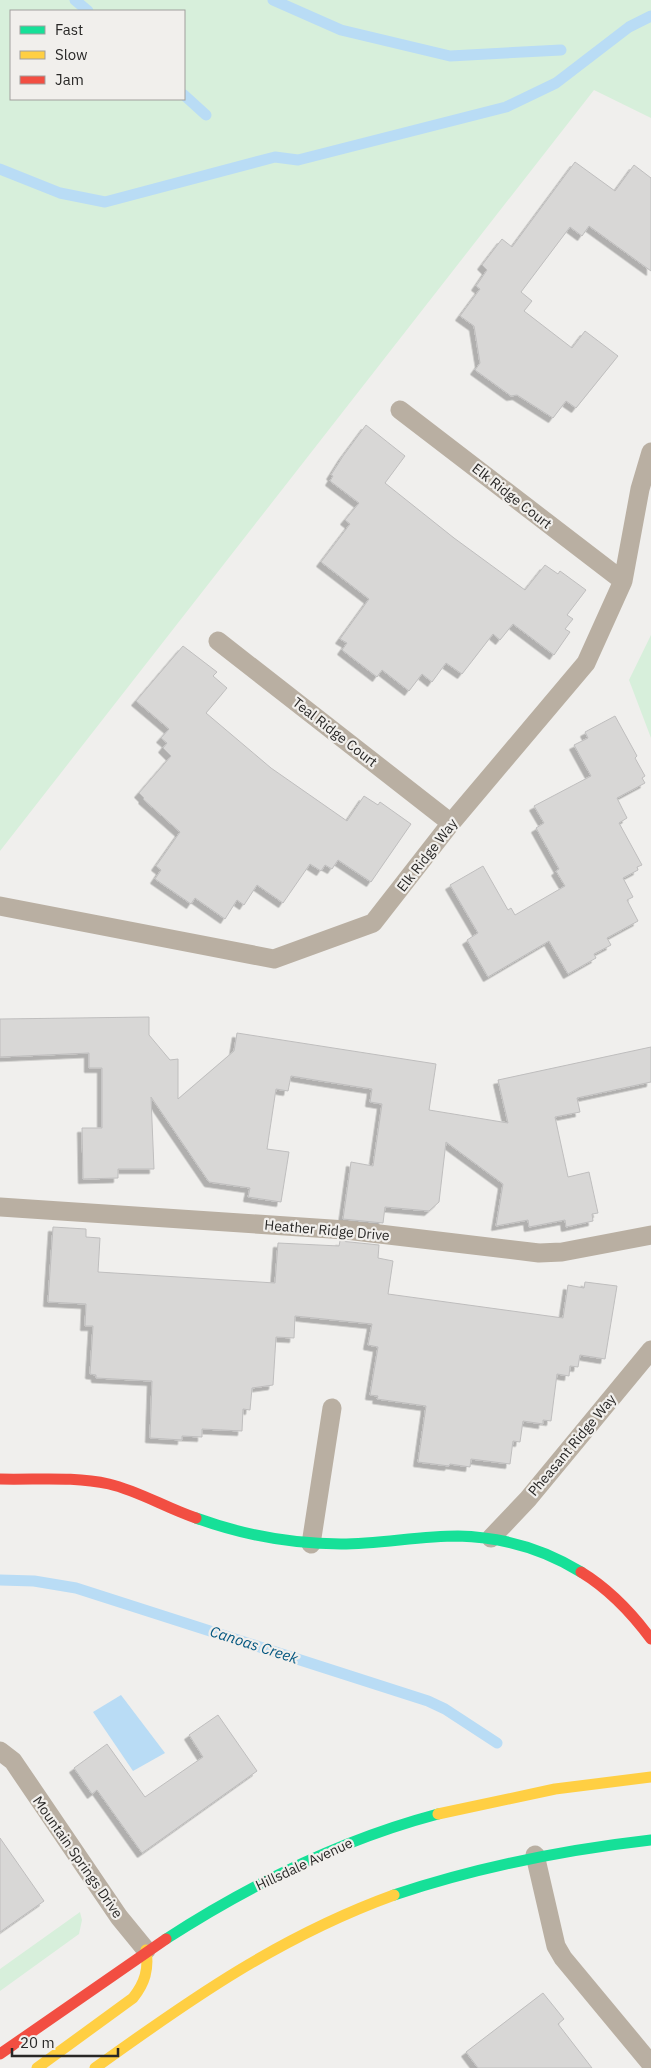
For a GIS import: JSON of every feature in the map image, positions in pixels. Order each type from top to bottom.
[{"type":"main road","points":[[0,1479],[102,1483],[128,1490],[196,1519],[231,1530],[312,1544],[381,1542],[458,1536],[491,1538],[544,1552],[584,1574],[621,1601],[642,1625],[651,1639]]},
{"type":"main road","name":"Hillsdale Avenue","points":[[0,2054],[146,1950],[213,1909],[280,1873],[347,1844],[398,1826],[487,1801],[554,1788],[651,1777]]},
{"type":"main road","points":[[95,2068],[187,2003],[248,1963],[307,1931],[367,1905],[432,1881],[535,1855],[651,1840]]},
{"type":"main road","points":[[37,2068],[127,2004],[139,1992],[147,1976],[149,1964],[146,1950]]},
{"type":"lane","name":"Elk Ridge Court","points":[[400,410],[623,581]]},
{"type":"lane","name":"Elk Ridge Way","points":[[0,906],[274,959],[373,923],[452,823],[586,663],[623,581],[640,489],[651,452]]},
{"type":"lane","name":"Teal Ridge Court","points":[[218,641],[452,823]]},
{"type":"lane","name":"Heather Ridge Drive","points":[[0,1207],[346,1230],[539,1253],[562,1252],[651,1235]]},
{"type":"lane","name":"Pheasant Ridge Way","points":[[491,1538],[528,1498],[651,1350]]},
{"type":"lane","points":[[312,1544],[332,1408]]},
{"type":"lane","name":"Mountain Springs Drive","points":[[4,1761],[146,1950]]},
{"type":"lane","points":[[535,1855],[556,1946],[651,2064]]},
{"type":"green space","points":[[0,0],[651,0],[651,118],[594,90],[0,851]]},
{"type":"green space","points":[[651,635],[651,738],[629,680]]},
{"type":"green space","points":[[80,1912],[82,1920],[79,1934],[0,1991],[0,1969]]},
{"type":"water","points":[[121,1695],[165,1753],[133,1771],[93,1712]]},
{"type":"building","points":[[575,162],[615,191],[634,165],[651,178],[651,271],[589,226],[582,236],[570,227],[521,292],[532,301],[524,311],[572,348],[585,331],[618,356],[576,408],[566,401],[553,418],[517,395],[511,396],[475,370],[480,363],[474,326],[460,316],[480,289],[476,286],[487,270],[482,265],[502,239],[512,247]]},
{"type":"building","points":[[366,425],[405,456],[385,483],[454,538],[525,590],[545,565],[558,574],[560,571],[586,590],[567,615],[573,619],[565,629],[570,632],[554,655],[513,624],[500,640],[493,634],[462,674],[446,663],[432,682],[422,674],[409,691],[382,670],[377,677],[342,650],[347,643],[340,639],[369,599],[321,562],[350,524],[345,520],[359,503],[330,481],[333,476],[331,475],[343,456]]},
{"type":"building","points":[[183,646],[217,672],[213,676],[227,688],[206,713],[271,768],[347,821],[364,796],[378,805],[380,802],[411,824],[371,882],[338,860],[332,869],[325,865],[321,871],[310,864],[283,903],[257,885],[244,905],[237,900],[225,919],[195,898],[191,904],[155,879],[161,870],[156,866],[180,832],[143,799],[139,793],[171,756],[163,748],[167,743],[161,738],[169,729],[136,701]]},
{"type":"building","points":[[615,716],[637,756],[635,758],[645,776],[642,778],[645,783],[617,798],[627,818],[619,823],[642,865],[637,867],[638,870],[623,878],[633,897],[627,900],[638,921],[607,938],[611,945],[594,954],[596,958],[568,974],[549,941],[488,977],[467,940],[478,933],[450,885],[483,866],[508,910],[511,908],[515,915],[565,886],[556,871],[559,869],[536,828],[544,823],[534,806],[591,776],[574,745],[588,738],[585,732]]},
{"type":"building","points":[[149,1017],[149,1035],[170,1060],[178,1059],[178,1099],[234,1051],[237,1033],[436,1064],[429,1110],[508,1123],[498,1080],[651,1047],[651,1082],[577,1098],[580,1112],[555,1117],[568,1177],[589,1172],[598,1213],[592,1214],[593,1221],[566,1227],[565,1220],[529,1227],[528,1220],[496,1226],[503,1184],[446,1142],[439,1202],[429,1211],[385,1207],[383,1223],[343,1219],[351,1162],[373,1166],[382,1104],[370,1102],[372,1089],[291,1076],[288,1091],[276,1089],[267,1149],[289,1152],[281,1202],[248,1197],[250,1188],[209,1182],[151,1097],[154,1169],[118,1169],[118,1178],[83,1179],[82,1128],[102,1128],[102,1068],[89,1068],[89,1053],[0,1057],[0,1019]]},
{"type":"building","points":[[53,1227],[86,1229],[86,1237],[100,1238],[98,1272],[275,1283],[278,1243],[339,1246],[340,1241],[379,1245],[378,1258],[393,1261],[388,1294],[563,1318],[568,1285],[584,1288],[585,1282],[617,1286],[605,1359],[580,1355],[578,1367],[570,1366],[569,1376],[557,1374],[551,1421],[543,1420],[543,1424],[523,1421],[520,1442],[513,1441],[510,1464],[471,1459],[470,1467],[418,1462],[426,1406],[377,1399],[378,1396],[370,1395],[378,1347],[368,1345],[372,1324],[295,1316],[294,1338],[276,1337],[273,1385],[252,1388],[250,1410],[243,1409],[242,1431],[202,1429],[202,1437],[182,1436],[182,1440],[150,1438],[152,1381],[96,1378],[96,1375],[90,1374],[93,1326],[85,1326],[86,1304],[48,1302]]},
{"type":"building","points":[[218,1715],[257,1771],[142,1853],[97,1790],[92,1794],[74,1768],[107,1744],[145,1797],[203,1757],[189,1735]]},
{"type":"building","points":[[0,1838],[44,1901],[0,1932]]},
{"type":"building","points":[[543,1993],[564,2019],[558,2024],[592,2068],[478,2068],[466,2052]]},
{"type":"waterway","points":[[75,0],[87,10]]},
{"type":"waterway","points":[[273,0],[341,30],[450,56],[561,50]]},
{"type":"waterway","points":[[0,169],[60,193],[105,202],[275,157],[298,160],[506,107],[556,83],[629,27],[651,16]]},
{"type":"waterway","points":[[185,96],[206,115]]},
{"type":"waterway","name":"Canoas Creek","points":[[0,1580],[34,1581],[76,1588],[428,1701],[445,1709],[497,1743]]},
{"type":"traffic: fast","points":[[196,1518],[249,1534],[322,1544],[356,1544],[458,1536],[491,1539],[537,1551],[581,1572]]},
{"type":"traffic: fast","points":[[166,1939],[264,1882],[331,1850],[438,1814]]},
{"type":"traffic: fast","points":[[394,1895],[457,1876],[553,1854],[651,1840]]},
{"type":"traffic: slow","points":[[438,1814],[555,1789],[651,1777]]},
{"type":"traffic: slow","points":[[95,2068],[202,1993],[275,1949],[313,1929],[394,1895]]},
{"type":"traffic: slow","points":[[37,2068],[133,1998],[141,1987],[145,1976],[146,1950]]},
{"type":"traffic: jam","points":[[0,1479],[68,1479],[109,1484],[196,1518]]},
{"type":"traffic: jam","points":[[581,1572],[619,1602],[651,1639]]},
{"type":"traffic: jam","points":[[0,2054],[166,1939]]}]
